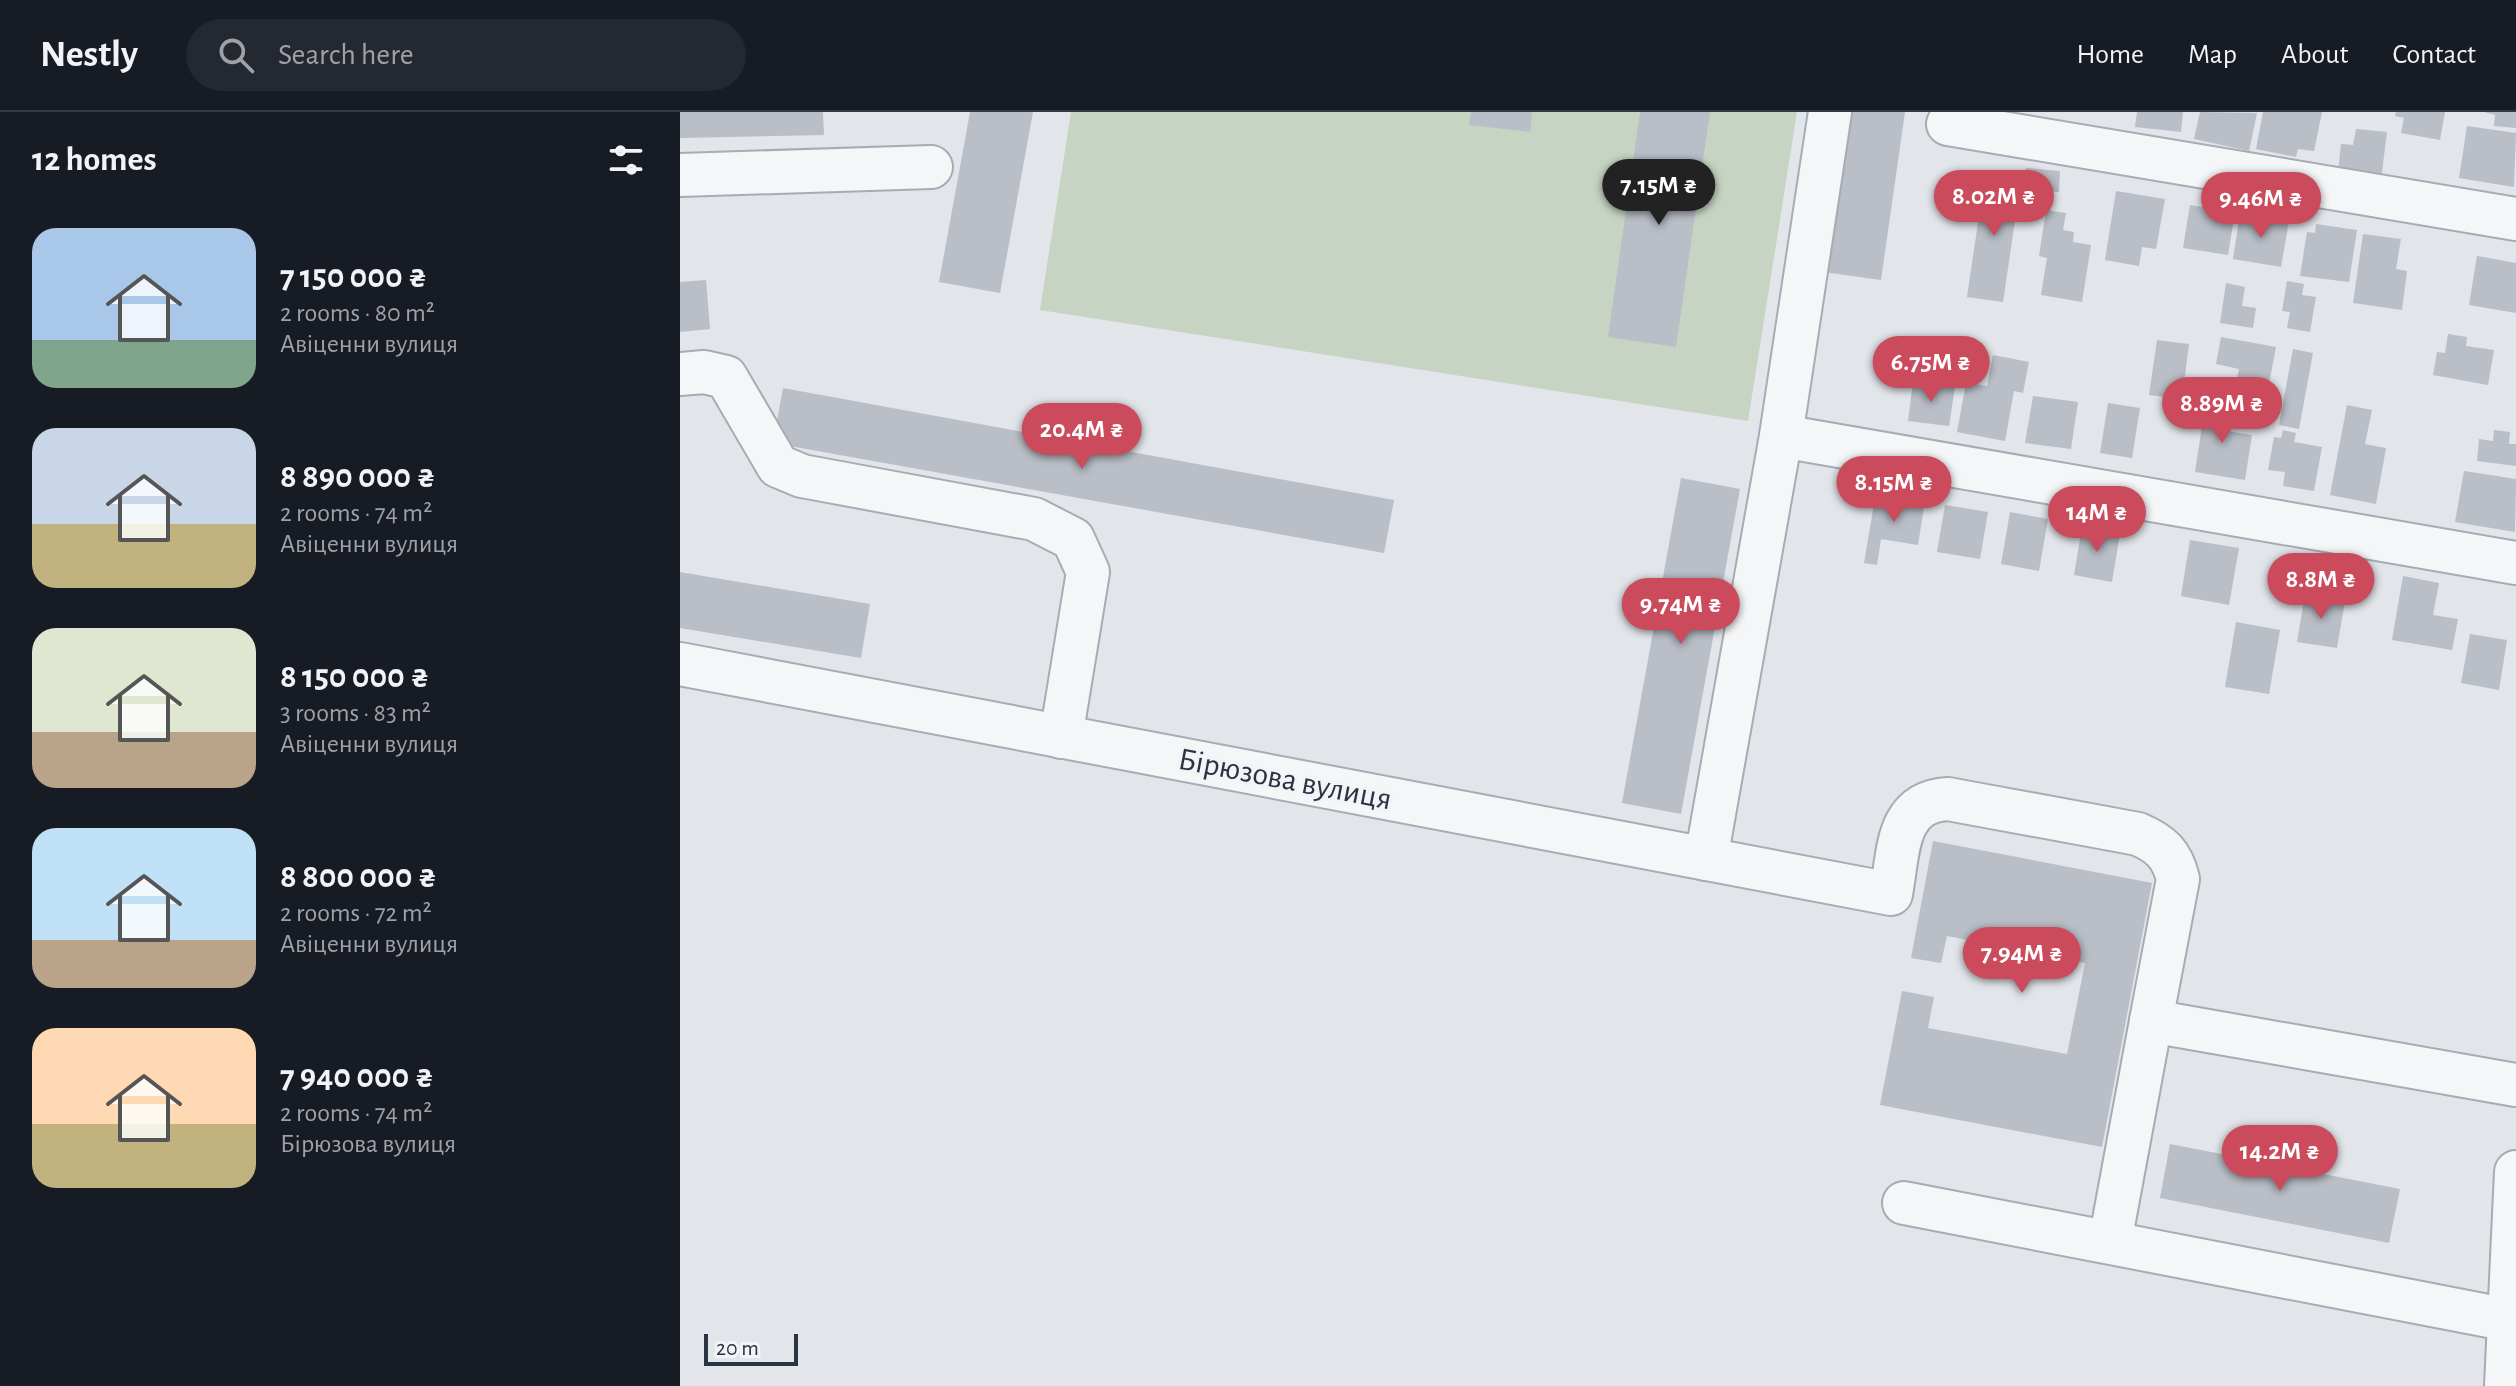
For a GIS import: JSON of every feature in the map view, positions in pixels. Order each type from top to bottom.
[{"type":"street","points":[[1706,859],[1781,436],[1830,112]]},
{"type":"street","points":[[1948,124],[2516,219]]},
{"type":"street","points":[[680,175],[931,167]]},
{"type":"street","points":[[680,374],[704,372],[726,377],[778,466],[802,476],[1034,519],[1073,539],[1088,572],[1061,737]]},
{"type":"street","points":[[1781,436],[2516,563]]},
{"type":"street","name":"Бірюзова вулиця","points":[[680,664],[1891,894],[1904,826],[1915,809],[1929,800],[1948,799],[2138,834],[2160,844],[2174,862],[2178,879],[2151,1021]]},
{"type":"street","points":[[2110,1242],[2151,1021],[2516,1085]]},
{"type":"street","points":[[2506,1386],[2516,1172]]},
{"type":"street","points":[[1904,1203],[2509,1320]]},
{"type":"green space","points":[[1071,112],[1797,112],[1748,421],[1040,310]]},
{"type":"building","points":[[680,112],[823,112],[824,135],[680,138]]},
{"type":"building","points":[[970,112],[1033,112],[1000,293],[939,282]]},
{"type":"building","points":[[1471,112],[1532,112],[1530,132],[1469,125]]},
{"type":"building","points":[[1640,112],[1710,112],[1676,347],[1608,337]]},
{"type":"building","points":[[1845,112],[1905,112],[1881,280],[1823,272]]},
{"type":"building","points":[[2137,112],[2183,112],[2181,132],[2135,127]]},
{"type":"building","points":[[2200,112],[2257,113],[2249,151],[2194,139]]},
{"type":"building","points":[[2263,112],[2322,112],[2314,151],[2298,149],[2296,157],[2256,149]]},
{"type":"building","points":[[2396,112],[2445,112],[2440,140],[2401,133],[2404,118],[2395,116]]},
{"type":"building","points":[[2484,112],[2516,112],[2516,128],[2494,126],[2495,115]]},
{"type":"building","points":[[2467,126],[2516,133],[2514,187],[2459,178]]},
{"type":"building","points":[[2356,129],[2387,132],[2380,187],[2337,182],[2341,144],[2353,145]]},
{"type":"building","points":[[2026,168],[2060,171],[2059,192],[2025,190]]},
{"type":"building","points":[[1985,175],[2021,180],[2003,302],[1967,297]]},
{"type":"building","points":[[2116,191],[2165,199],[2156,249],[2142,247],[2139,266],[2105,260]]},
{"type":"building","points":[[2190,205],[2235,212],[2228,255],[2183,248]]},
{"type":"building","points":[[2046,210],[2066,213],[2063,230],[2074,232],[2073,242],[2091,245],[2082,302],[2041,295],[2047,258],[2039,256]]},
{"type":"building","points":[[2240,213],[2289,221],[2281,267],[2233,259]]},
{"type":"building","points":[[2316,224],[2357,230],[2349,282],[2300,276],[2307,232],[2315,233]]},
{"type":"building","points":[[2363,234],[2401,239],[2396,269],[2407,271],[2402,310],[2353,303]]},
{"type":"building","points":[[2477,256],[2516,263],[2516,313],[2469,305]]},
{"type":"building","points":[[706,280],[710,329],[680,332],[680,282]]},
{"type":"building","points":[[2287,281],[2304,284],[2302,295],[2316,297],[2310,332],[2287,328],[2290,312],[2282,311]]},
{"type":"building","points":[[2226,283],[2245,287],[2242,306],[2256,308],[2253,328],[2220,323]]},
{"type":"building","points":[[2448,334],[2467,337],[2466,346],[2494,350],[2488,385],[2433,375],[2437,352],[2445,353]]},
{"type":"building","points":[[2221,337],[2276,347],[2265,405],[2233,399],[2239,369],[2216,364]]},
{"type":"building","points":[[2157,340],[2189,344],[2182,399],[2149,395]]},
{"type":"building","points":[[1931,344],[1961,349],[1957,380],[1927,376]]},
{"type":"building","points":[[2293,349],[2313,353],[2299,429],[2279,425]]},
{"type":"building","points":[[1993,355],[2029,362],[2023,393],[2014,391],[2005,441],[1957,432],[1966,383],[1987,386]]},
{"type":"building","points":[[1913,381],[1955,387],[1949,426],[1908,421]]},
{"type":"building","points":[[783,388],[1394,500],[1384,553],[773,443]]},
{"type":"building","points":[[2033,396],[2078,402],[2071,449],[2025,443]]},
{"type":"building","points":[[2206,400],[2231,404],[2227,431],[2252,435],[2245,480],[2195,472]]},
{"type":"building","points":[[2108,403],[2140,408],[2132,458],[2100,453]]},
{"type":"building","points":[[2347,405],[2372,410],[2365,444],[2386,448],[2376,504],[2330,495]]},
{"type":"building","points":[[2283,430],[2296,433],[2294,442],[2322,447],[2314,491],[2283,486],[2285,472],[2268,470],[2274,437],[2281,438]]},
{"type":"building","points":[[2494,430],[2510,432],[2509,444],[2516,444],[2516,466],[2477,461],[2479,439],[2493,441]]},
{"type":"building","points":[[2464,471],[2516,479],[2515,532],[2455,522]]},
{"type":"building","points":[[1681,478],[1740,489],[1681,814],[1622,803]]},
{"type":"building","points":[[1888,495],[1925,501],[1918,545],[1881,539],[1877,565],[1864,563],[1875,498],[1887,500]]},
{"type":"building","points":[[1945,505],[1988,512],[1980,559],[1937,552]]},
{"type":"building","points":[[2010,512],[2048,519],[2039,571],[2001,564]]},
{"type":"building","points":[[2082,527],[2120,534],[2112,582],[2074,575]]},
{"type":"building","points":[[2190,540],[2239,548],[2229,605],[2181,596]]},
{"type":"building","points":[[680,572],[870,604],[861,658],[680,628]]},
{"type":"building","points":[[2403,576],[2439,583],[2433,615],[2458,619],[2452,650],[2392,640]]},
{"type":"building","points":[[2305,594],[2345,601],[2337,648],[2297,642]]},
{"type":"building","points":[[2236,622],[2280,630],[2269,694],[2225,687]]},
{"type":"building","points":[[2470,634],[2507,640],[2499,690],[2461,683]]},
{"type":"building","points":[[1933,841],[2152,883],[2102,1147],[1880,1105],[1902,991],[1934,997],[1928,1028],[2067,1054],[2085,963],[1947,936],[1941,963],[1911,958]]},
{"type":"building","points":[[2170,1144],[2400,1189],[2389,1243],[2160,1198]]}]
